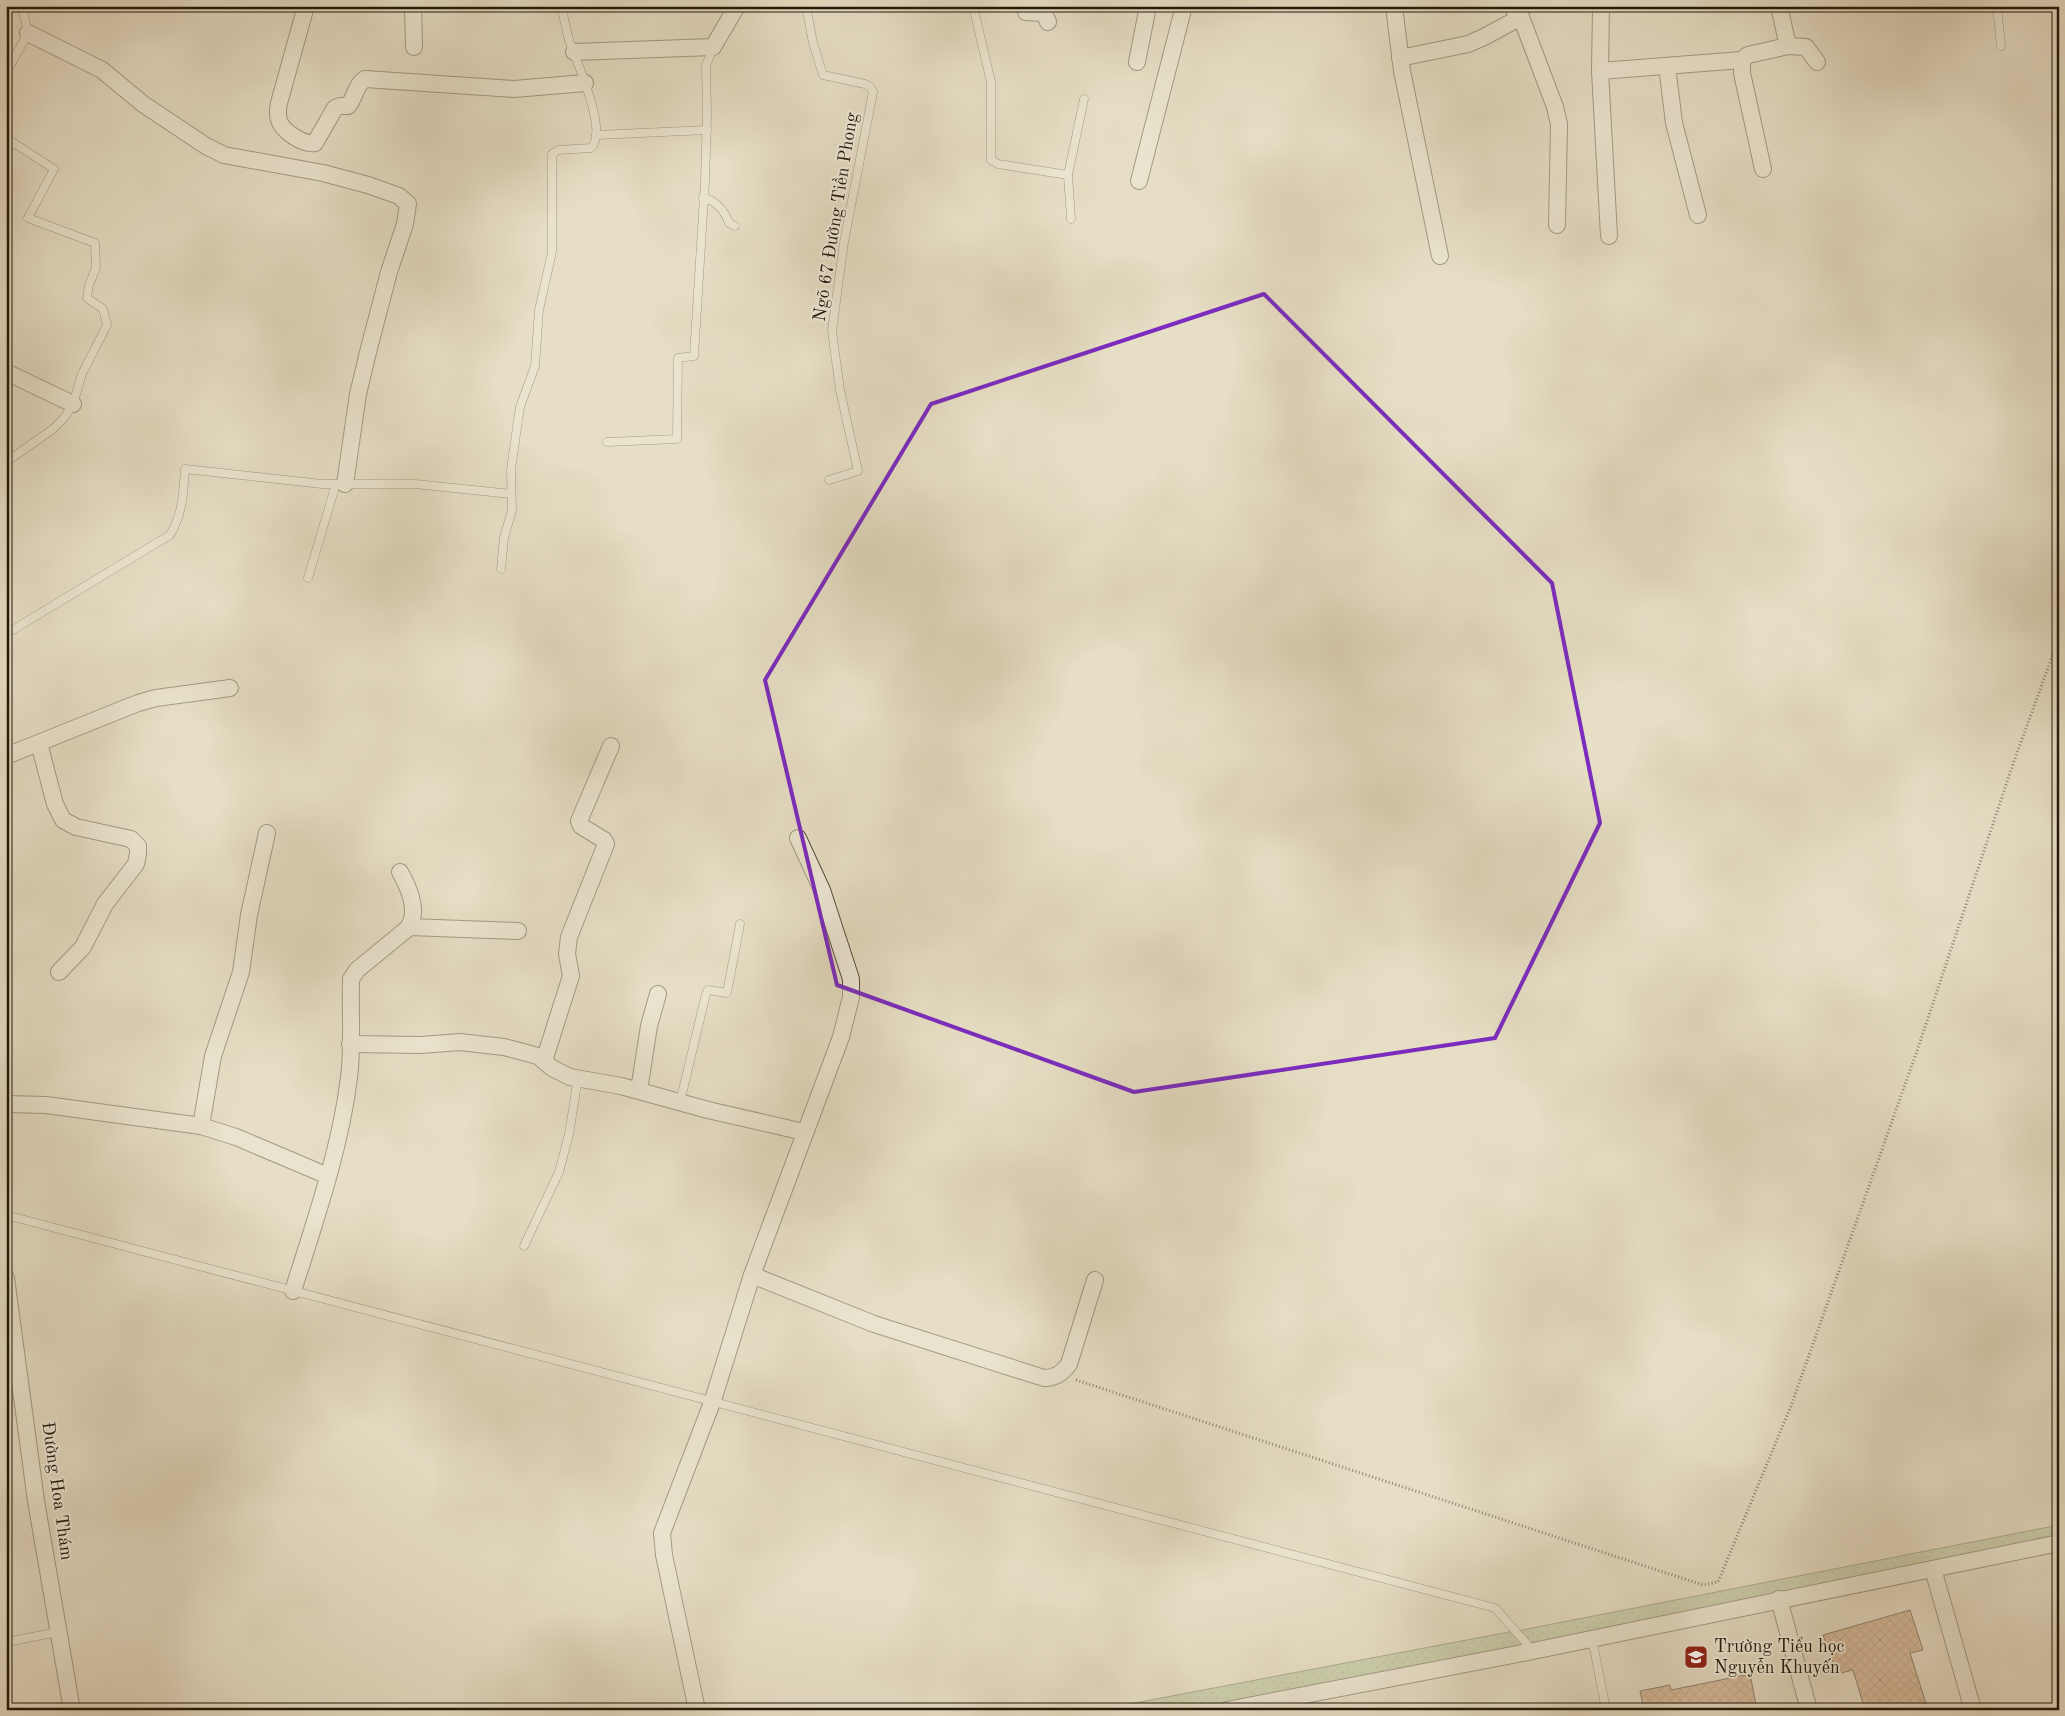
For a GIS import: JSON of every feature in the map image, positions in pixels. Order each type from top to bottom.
[{"type":"street","points":[[306,6],[278,115],[279,122],[288,132],[309,144],[315,143],[335,108],[348,106],[360,82],[364,79],[514,89],[585,83]]},
{"type":"street","points":[[413,6],[414,47]]},
{"type":"street","points":[[574,52],[713,48],[738,6]]},
{"type":"street","points":[[1025,6],[1026,12],[1043,12],[1048,22]]},
{"type":"street","points":[[1137,62],[1148,6]]},
{"type":"street","points":[[1139,181],[1184,6]]},
{"type":"street","points":[[1394,6],[1400,58],[1440,256]]},
{"type":"street","points":[[1601,6],[1600,71],[1609,236]]},
{"type":"street","points":[[1779,6],[1788,46]]},
{"type":"street","points":[[1400,58],[1468,44],[1484,38],[1516,12],[1555,107],[1559,124],[1556,225]]},
{"type":"street","points":[[28,33],[102,70],[143,104],[206,146],[224,155],[323,173],[368,185],[405,200],[408,210],[406,224],[386,282],[358,394],[340,484]]},
{"type":"street","points":[[1600,71],[1742,60],[1748,56],[1788,46],[1806,47],[1817,62]]},
{"type":"street","points":[[1742,60],[1742,72],[1763,169]]},
{"type":"street","points":[[1667,66],[1674,123],[1698,215]]},
{"type":"street","points":[[6,372],[73,404]]},
{"type":"street","points":[[6,756],[138,703],[156,698],[230,688]]},
{"type":"street","points":[[39,743],[55,804],[63,820],[76,827],[132,839],[138,846],[136,864],[105,904],[83,947],[59,972]]},
{"type":"street","points":[[544,1062],[571,976],[567,954],[569,937],[606,844],[604,840],[580,826],[579,821],[611,746]]},
{"type":"street","points":[[202,1126],[213,1056],[241,972],[249,915],[268,833]]},
{"type":"street","points":[[697,1710],[662,1538],[665,1523],[713,1400],[752,1275],[841,1036],[849,1007],[851,986],[848,967],[822,890],[798,838]]},
{"type":"street","points":[[294,1291],[328,1176],[346,1100],[350,1075],[351,979],[353,974],[409,927],[412,907],[410,892],[400,872]]},
{"type":"street","points":[[409,927],[518,931]]},
{"type":"street","points":[[638,1090],[649,1026],[658,994]]},
{"type":"street","points":[[350,1044],[478,1043],[531,1053],[562,1074],[638,1090],[804,1132]]},
{"type":"street","points":[[6,1104],[46,1105],[202,1126],[236,1137],[328,1176]]},
{"type":"street","points":[[752,1275],[874,1324],[1044,1378],[1060,1374],[1069,1364],[1095,1280]]},
{"type":"street","name":"Đường Hoa Thám","points":[[6,1278],[12,1361],[72,1710]]},
{"type":"street","points":[[1231,1709],[1534,1651],[2059,1544]]},
{"type":"street","points":[[1933,1569],[1973,1710]]},
{"type":"street","points":[[1779,1600],[1809,1710]]},
{"type":"lane","points":[[6,74],[28,33],[22,6]]},
{"type":"lane","points":[[501,570],[504,538],[512,510],[511,470],[520,407],[535,366],[539,310],[552,252],[552,154],[558,150],[591,148],[596,135],[593,109],[561,6]]},
{"type":"lane","name":"Ngõ 67 Đường Tiền Phong","points":[[806,6],[813,43],[823,75],[865,84],[873,92],[844,242],[832,331],[840,390],[858,471],[829,480]]},
{"type":"lane","points":[[973,6],[991,82],[991,160],[998,164],[1068,175]]},
{"type":"lane","points":[[1997,6],[2000,46]]},
{"type":"lane","points":[[607,442],[677,439],[678,358],[694,356],[707,130],[706,66],[713,48]]},
{"type":"lane","points":[[1071,219],[1068,175],[1084,100]]},
{"type":"lane","points":[[596,135],[707,130]]},
{"type":"lane","points":[[6,138],[54,169],[28,218],[95,243],[96,268],[88,285],[87,298],[103,309],[107,325],[82,374],[73,404],[64,418],[53,429],[6,462]]},
{"type":"lane","points":[[703,198],[713,200],[725,215],[729,224],[735,226]]},
{"type":"lane","points":[[6,634],[170,535],[179,520],[185,470],[292,482],[415,484],[511,494]]},
{"type":"lane","points":[[308,578],[340,484]]},
{"type":"lane","points":[[680,1102],[706,994],[708,990],[727,993],[740,924]]},
{"type":"lane","points":[[524,1246],[559,1172],[569,1134],[578,1078]]},
{"type":"lane","points":[[6,1215],[713,1400],[1495,1608],[1534,1651]]},
{"type":"lane","points":[[6,1642],[58,1632]]},
{"type":"lane","points":[[1592,1638],[1606,1710]]},
{"type":"path","points":[[1060,1374],[1703,1585],[1718,1582],[1791,1406],[1915,1057],[2014,761],[2059,638]]},
{"type":"highlighted area","points":[[1264,294],[1552,583],[1600,823],[1495,1038],[1134,1092],[837,985],[765,680],[931,404]]},
{"type":"green space","points":[[2059,1525],[2059,1543],[1533,1650],[1517,1631]]},
{"type":"green space","points":[[1514,1631],[1531,1650],[1225,1710],[1098,1710]]},
{"type":"building","points":[[1910,1610],[1923,1650],[1910,1653],[1928,1710],[1865,1710],[1853,1670],[1837,1674],[1823,1635]]},
{"type":"building","points":[[1750,1674],[1757,1710],[1644,1710],[1640,1691],[1670,1685],[1671,1690]]},
{"type":"place","name":"Trường Tiểu học Nguyễn Khuyến","points":[[1696,1657]]}]
